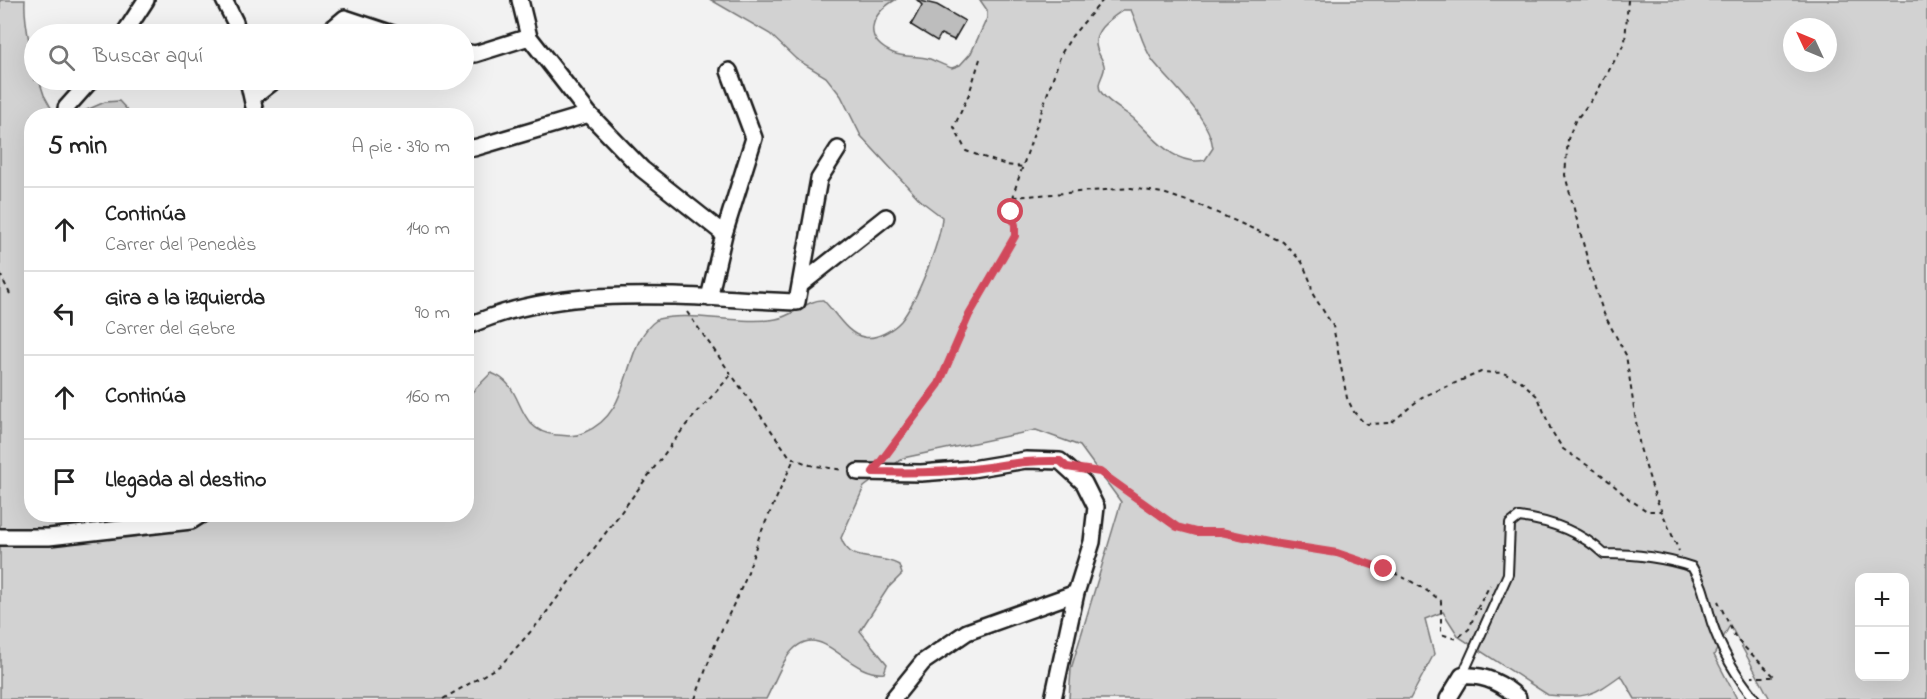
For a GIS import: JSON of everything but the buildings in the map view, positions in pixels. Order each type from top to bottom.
[{"type":"street","points":[[130,24],[146,0]]},
{"type":"street","points":[[224,0],[236,24]]},
{"type":"street","points":[[520,0],[529,37],[589,114],[642,169],[724,234]]},
{"type":"street","points":[[338,24],[345,18],[363,24]]},
{"type":"street","points":[[474,54],[529,37]]},
{"type":"street","points":[[709,298],[724,234],[754,138],[729,71]]},
{"type":"street","points":[[66,108],[82,90]]},
{"type":"street","points":[[250,90],[254,108]]},
{"type":"street","points":[[252,98],[262,90]]},
{"type":"street","points":[[474,148],[589,114]]},
{"type":"street","points":[[474,324],[508,311],[571,297],[709,298],[797,302],[819,179],[838,149]]},
{"type":"street","points":[[800,285],[886,217]]},
{"type":"street","points":[[866,472],[921,473],[972,469],[1026,460],[1060,461],[1084,483],[1096,507],[1092,542],[1076,593],[1053,699]]},
{"type":"street","points":[[0,537],[49,537],[182,522]]},
{"type":"street","points":[[893,699],[923,662],[967,632],[1076,593]]},
{"type":"street","points":[[1448,699],[1462,676],[1484,677],[1507,687],[1518,698]]},
{"type":"lane","points":[[1462,676],[1509,574],[1510,524],[1519,517],[1543,520],[1573,531],[1604,554],[1632,554],[1673,560],[1690,566],[1705,588],[1713,623],[1736,677],[1755,699]]},
{"type":"path","points":[[677,298],[794,461],[866,472],[939,384],[969,315],[1015,236],[1015,225],[1011,212],[1013,197],[1061,54],[1072,36],[1103,0]]},
{"type":"path","points":[[1628,0],[1625,42],[1604,75],[1594,97],[1575,121],[1568,139],[1565,175],[1594,288],[1604,314],[1626,355],[1635,428],[1660,511],[1669,534],[1690,566]]},
{"type":"path","points":[[980,59],[969,94],[954,127],[966,151],[1006,165],[1023,167]]},
{"type":"path","points":[[1013,197],[1131,188],[1162,193],[1199,205],[1283,242],[1302,262],[1311,283],[1312,293],[1333,326],[1347,398],[1354,412],[1365,424],[1391,423],[1422,397],[1481,372],[1503,373],[1521,381],[1538,397],[1551,430],[1563,449],[1602,475],[1629,499],[1647,511],[1660,511]]},
{"type":"path","points":[[0,274],[10,294]]},
{"type":"path","points":[[443,699],[501,665],[517,647],[540,621],[686,425],[731,375]]},
{"type":"path","points":[[695,699],[716,642],[746,578],[759,537],[794,461]]},
{"type":"path","points":[[1067,467],[1100,472],[1177,527],[1196,532],[1221,532],[1337,553],[1400,576],[1441,601],[1441,634],[1456,639],[1469,629],[1477,609],[1487,609]]},
{"type":"shaded area","points":[[0,0],[25,0],[27,24],[24,24],[24,90],[42,90],[51,108],[24,108],[24,522],[474,522],[474,390],[491,373],[510,387],[532,425],[556,435],[576,435],[600,423],[612,410],[620,395],[637,345],[658,319],[685,316],[747,320],[776,319],[789,315],[812,302],[823,300],[852,332],[869,338],[889,331],[901,321],[920,286],[933,255],[942,217],[921,201],[861,136],[841,96],[826,77],[796,59],[770,34],[711,0],[895,0],[875,19],[873,34],[876,41],[893,53],[930,59],[952,68],[960,65],[971,53],[987,18],[987,10],[980,0],[1927,0],[1927,699],[1770,699],[1730,625],[1714,655],[1737,699],[1635,699],[1621,675],[1603,688],[1588,694],[1571,697],[1548,695],[1459,637],[1443,612],[1425,619],[1434,654],[1410,699],[1069,699],[1071,669],[1121,502],[1080,446],[1036,430],[903,458],[864,487],[841,538],[845,547],[851,552],[890,561],[899,565],[902,574],[888,588],[860,631],[887,664],[884,673],[870,672],[822,643],[810,641],[799,645],[781,667],[766,699],[0,699]],"holes":[[[1123,10],[1131,10],[1149,55],[1205,124],[1213,148],[1205,160],[1194,161],[1174,155],[1101,92],[1099,83],[1104,67],[1096,43],[1099,31]]]},
{"type":"shaded area","points":[[119,101],[126,108],[91,108],[105,102]]},
{"type":"route","points":[[1011,212],[1015,225],[1015,236],[969,315],[939,384],[873,472],[921,473],[972,469],[1026,460],[1060,461],[1067,467],[1087,472],[1100,472],[1177,527],[1196,532],[1221,532],[1273,543],[1298,545],[1337,553],[1384,569]]}]
